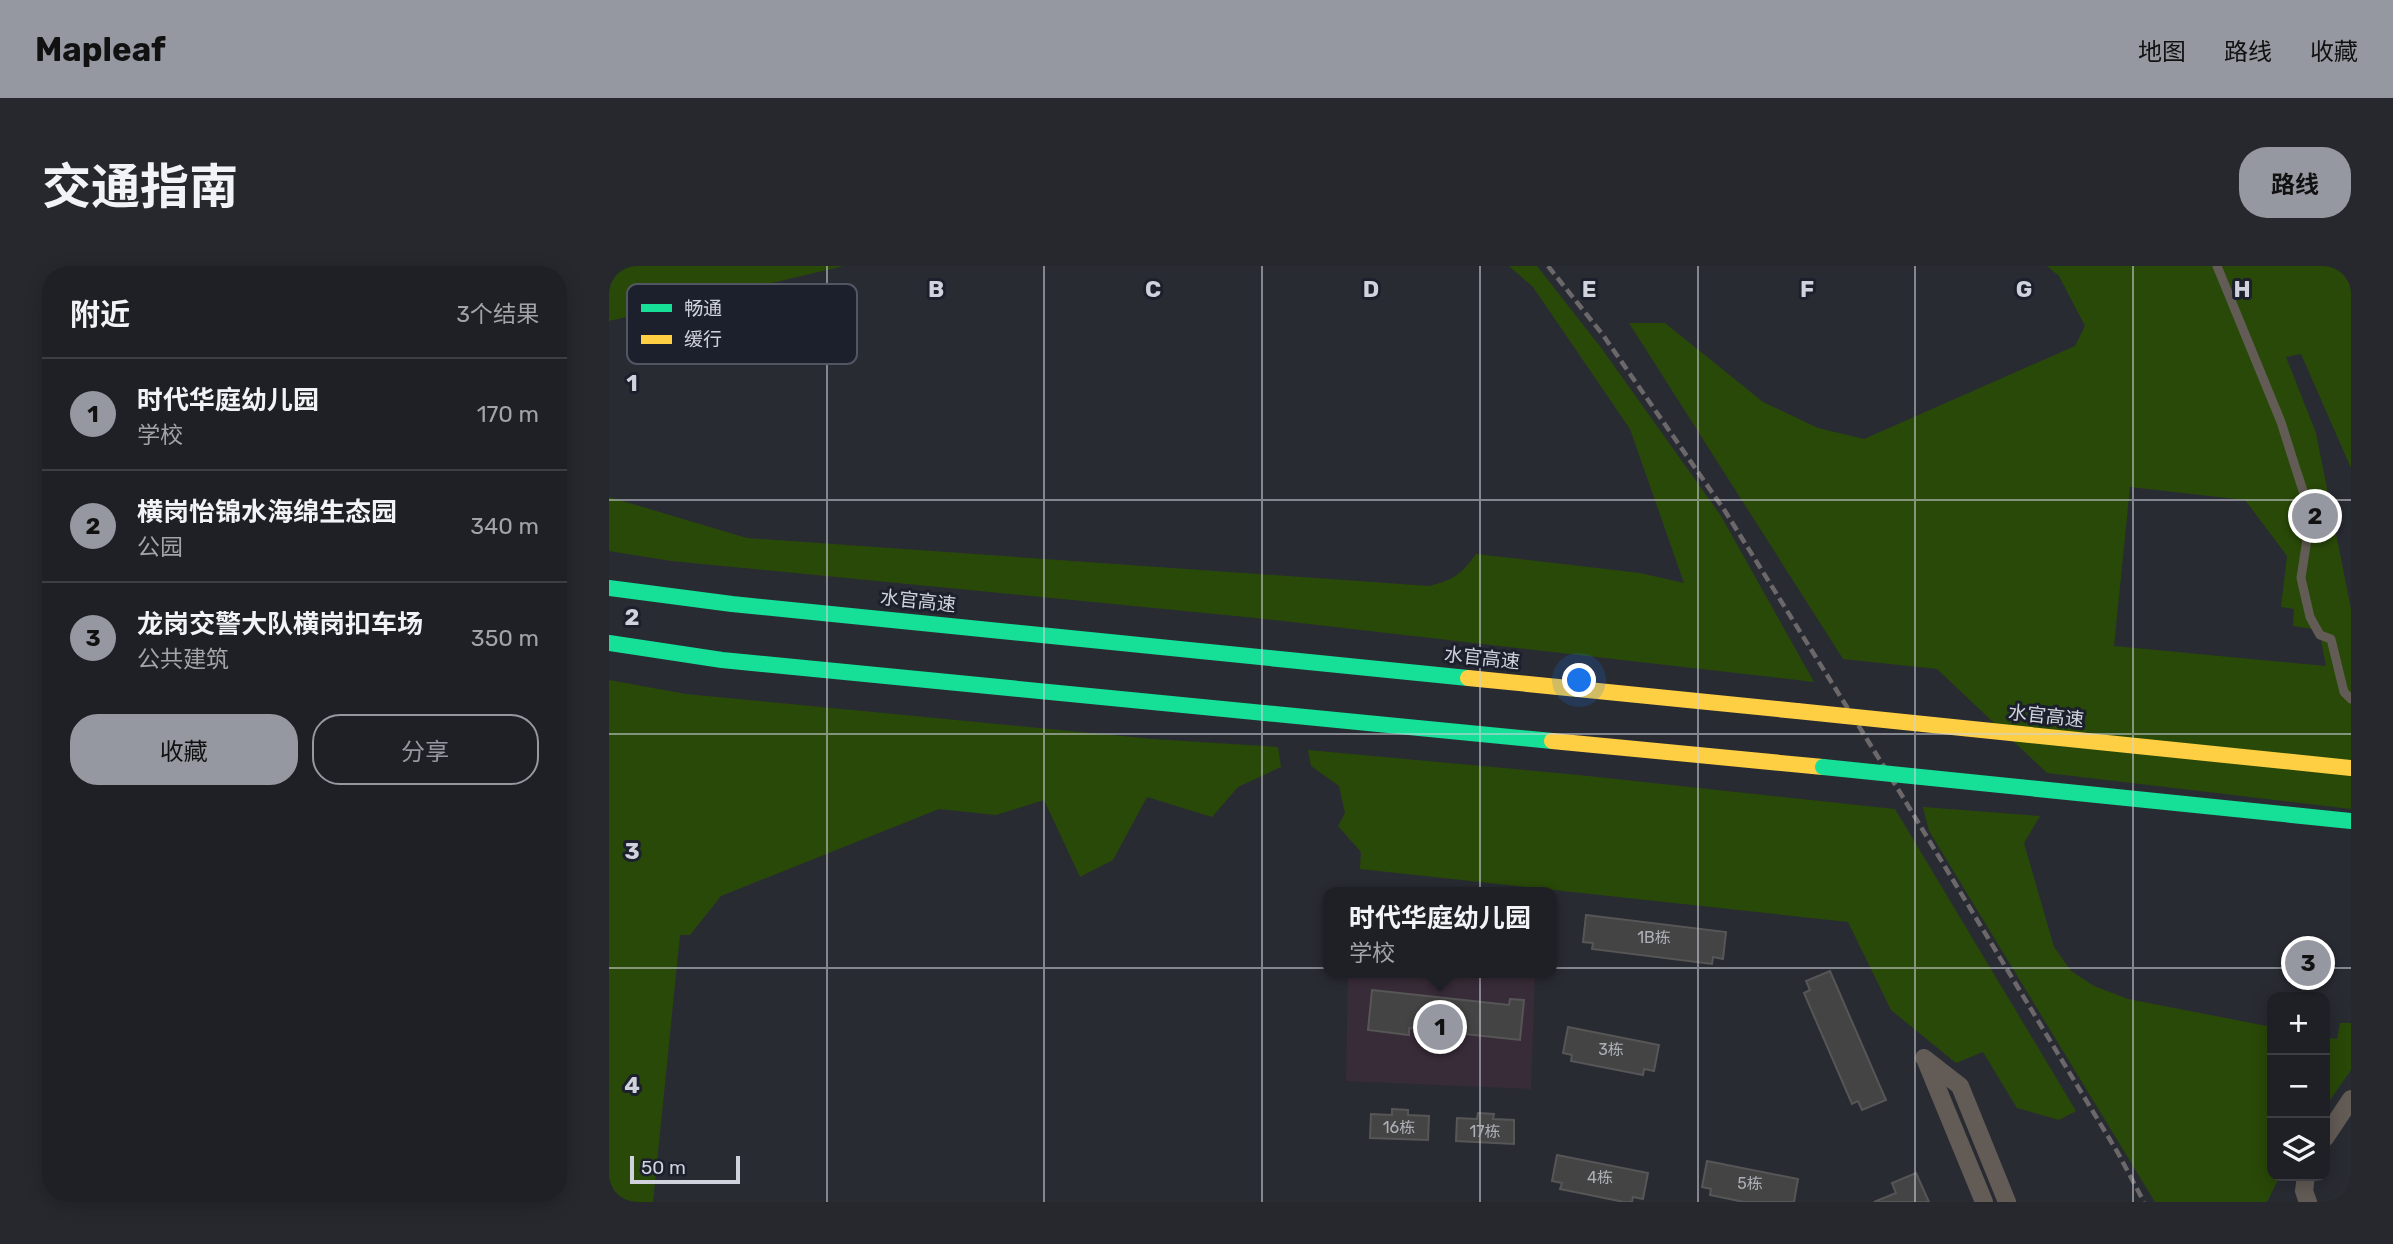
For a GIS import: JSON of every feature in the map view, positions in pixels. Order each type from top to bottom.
[{"type":"highway","name":"水官高速","points":[[609,588],[732,604],[2351,768]]},
{"type":"highway","points":[[609,643],[722,660],[2351,821]]},
{"type":"street","points":[[1984,1202],[1924,1058],[1960,1086],[2007,1202]]},
{"type":"street","points":[[2330,1130],[2351,1099]]},
{"type":"street","points":[[2306,1181],[2304,1191],[2308,1202]]},
{"type":"lane","points":[[2217,266],[2281,422],[2306,500],[2309,526],[2301,578],[2310,617],[2320,635],[2331,639],[2344,692],[2351,699]]},
{"type":"shaded area","points":[[1348,978],[1535,978],[1531,1089],[1346,1081]]},
{"type":"green space","points":[[609,266],[844,266],[767,284],[627,284],[627,317],[609,321]]},
{"type":"green space","points":[[1509,266],[1537,266],[1602,349],[1721,516],[1814,682],[1256,618],[671,561],[609,551],[609,497],[747,538],[1429,586],[1456,576],[1476,554],[1640,573],[1684,583],[1630,429],[1533,287]]},
{"type":"green space","points":[[2047,266],[2351,266],[2351,468],[2301,354],[2286,357],[2316,433],[2351,609],[2351,809],[2047,773],[1937,669],[1843,659],[1629,323],[1665,323],[1763,402],[1818,428],[1864,439],[2075,346],[2085,326],[2059,276]],"holes":[[[2130,487],[2245,500],[2287,556],[2281,607],[2294,609],[2293,626],[2319,630],[2326,666],[2114,646]]]},
{"type":"green space","points":[[609,680],[686,694],[1153,739],[1278,747],[1281,767],[1238,787],[1212,817],[1147,797],[1113,860],[1080,877],[1044,800],[996,815],[939,809],[721,896],[690,935],[680,935],[653,1202],[609,1202]]},
{"type":"green space","points":[[1308,750],[1579,775],[1895,809],[2076,1111],[2059,1120],[2017,1108],[1983,1052],[1956,1063],[1891,1010],[1848,922],[1557,890],[1557,887],[1526,887],[1360,869],[1361,852],[1338,826],[1345,813],[1339,786],[1311,766]]},
{"type":"green space","points":[[1923,807],[2040,816],[2024,843],[2054,947],[2071,971],[2094,986],[2128,999],[2267,1026],[2267,1181],[2278,1181],[2267,1202],[2155,1202],[1929,831]]},
{"type":"green space","points":[[2340,1023],[2351,1023],[2351,1070],[2330,1100],[2330,1038],[2337,1039]]},
{"type":"building","points":[[1586,915],[1726,932],[1723,959],[1713,957],[1712,964],[1592,949],[1593,943],[1583,942]]},
{"type":"building","points":[[1830,971],[1886,1100],[1862,1110],[1858,1101],[1852,1104],[1804,993],[1810,990],[1806,981]]},
{"type":"building","points":[[1372,990],[1509,1005],[1510,999],[1524,1000],[1520,1040],[1409,1028],[1409,1035],[1368,1030]]},
{"type":"building","points":[[1568,1027],[1659,1045],[1654,1071],[1644,1069],[1643,1075],[1571,1061],[1572,1055],[1563,1053]]},
{"type":"building","points":[[1392,1109],[1408,1110],[1408,1115],[1429,1116],[1428,1140],[1370,1138],[1371,1114],[1392,1115]]},
{"type":"building","points":[[1478,1113],[1494,1114],[1493,1119],[1514,1120],[1514,1144],[1456,1141],[1457,1118],[1477,1119]]},
{"type":"building","points":[[1557,1155],[1648,1173],[1643,1199],[1633,1197],[1632,1202],[1624,1202],[1560,1189],[1562,1183],[1552,1181]]},
{"type":"building","points":[[1707,1161],[1798,1179],[1794,1202],[1744,1202],[1710,1195],[1711,1189],[1702,1187]]},
{"type":"building","points":[[1916,1173],[1929,1202],[1874,1202],[1896,1193],[1892,1183]]},
{"type":"railway","points":[[1548,266],[1603,335],[1725,511],[1901,794],[2118,1153],[2144,1202]]},
{"type":"traffic: fast","points":[[609,588],[732,604],[1468,678]]},
{"type":"traffic: fast","points":[[609,643],[722,660],[1552,741]]},
{"type":"traffic: fast","points":[[1823,767],[2351,821]]},
{"type":"traffic: slow","points":[[1468,678],[1797,711]]},
{"type":"traffic: slow","points":[[1797,711],[2351,768]]},
{"type":"traffic: slow","points":[[1552,741],[1823,767]]},
{"type":"place","name":"横岗怡锦水海绵生态园","points":[[2315,516]]},
{"type":"place","name":"龙岗交警大队横岗扣车场","points":[[2308,963]]},
{"type":"place","name":"时代华庭幼儿园","points":[[1440,1027]]}]
